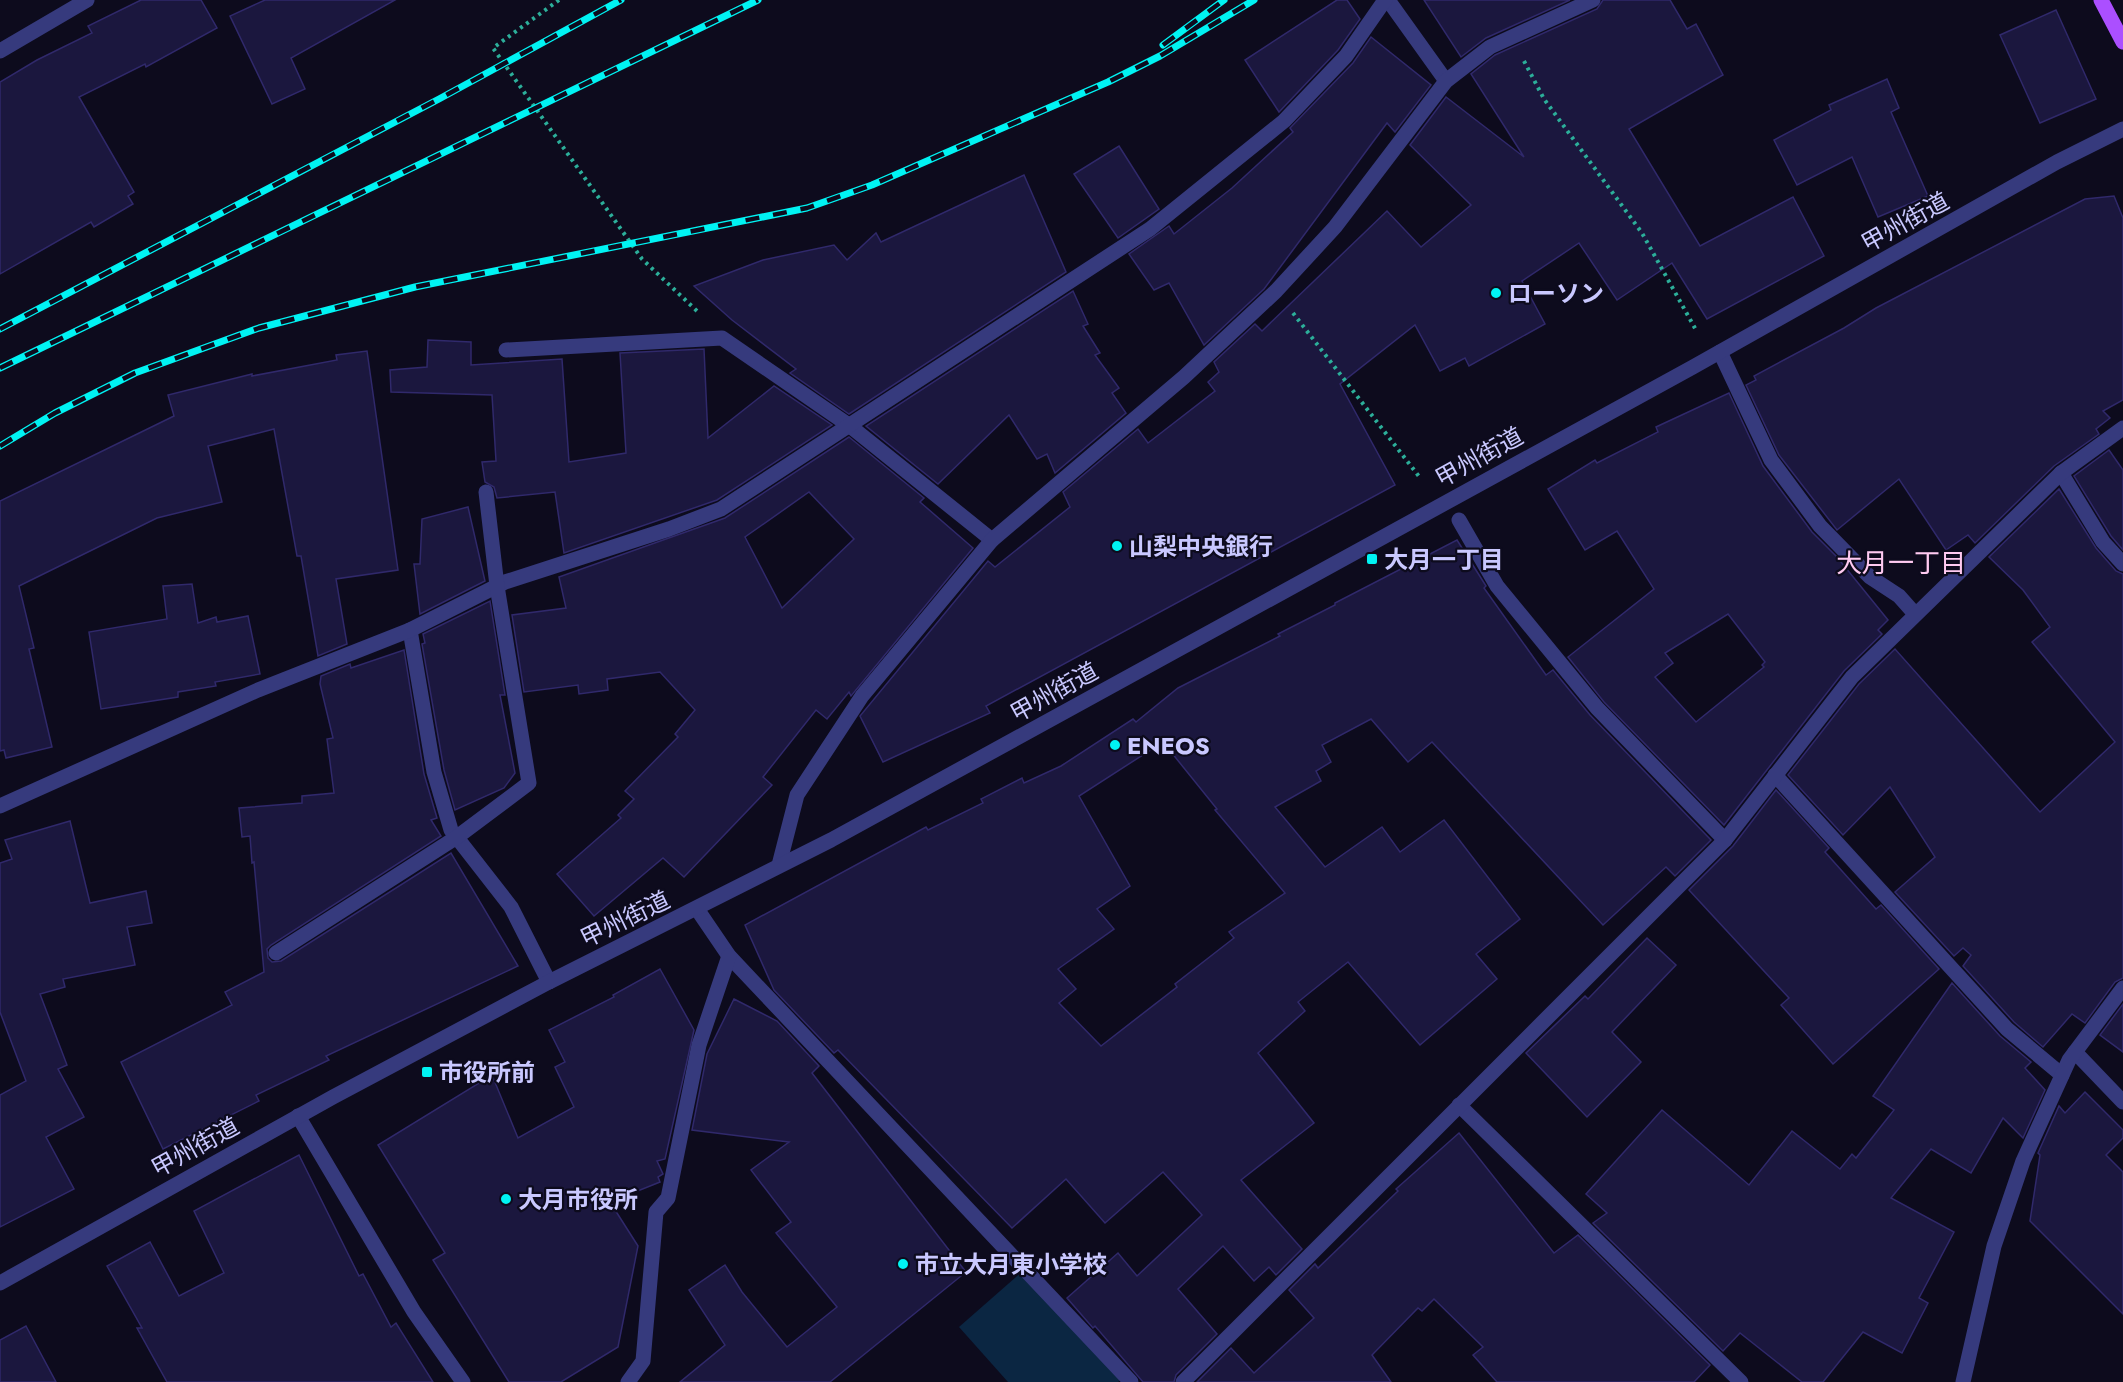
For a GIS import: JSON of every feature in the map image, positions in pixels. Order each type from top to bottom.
[{"type":"main road","points":[[2101,0],[2123,42]]},
{"type":"street","points":[[0,51],[87,0]]},
{"type":"street","points":[[0,806],[258,690],[410,630],[497,586],[669,529],[721,509],[1150,229],[1284,121],[1346,56],[1387,0],[1446,81]]},
{"type":"street","points":[[779,865],[797,795],[803,785],[862,696],[992,540],[1184,377],[1276,291],[1335,227],[1446,81],[1490,47],[1593,0]]},
{"type":"street","name":"甲州街道","points":[[0,1283],[298,1116],[549,982],[831,840],[1720,352],[2057,162],[2123,129]]},
{"type":"street","points":[[506,350],[722,338],[850,426],[992,540]]},
{"type":"street","points":[[1720,352],[1771,460],[1813,517],[1870,577],[1899,596],[1915,614]]},
{"type":"street","points":[[1183,1382],[1725,840],[1852,678],[1915,614],[2061,473],[2123,428]]},
{"type":"street","points":[[2061,473],[2103,542],[2123,564]]},
{"type":"street","points":[[276,953],[457,837],[529,783],[497,586],[486,492]]},
{"type":"street","points":[[1459,520],[1497,586],[1597,708],[1725,840]]},
{"type":"street","points":[[410,630],[434,772],[451,830],[511,907],[549,982]]},
{"type":"street","points":[[1775,775],[2007,1029],[2062,1075]]},
{"type":"street","points":[[697,909],[729,956],[1131,1382]]},
{"type":"street","points":[[628,1382],[643,1361],[656,1212],[668,1198],[699,1045],[729,956]]},
{"type":"street","points":[[1963,1382],[1994,1246],[2023,1161],[2062,1075],[2075,1052],[2123,988]]},
{"type":"street","points":[[2075,1052],[2123,1102]]},
{"type":"street","points":[[1459,1105],[1741,1382]]},
{"type":"street","points":[[298,1116],[414,1312],[463,1382]]},
{"type":"path","points":[[559,0],[493,48],[642,259],[693,308]]},
{"type":"path","points":[[1511,37],[1544,99],[1642,232],[1696,330]]},
{"type":"path","points":[[1276,291],[1421,479]]},
{"type":"water","points":[[1025,1269],[1123,1378],[1118,1382],[1008,1382],[959,1327]]},
{"type":"building","points":[[141,0],[201,0],[217,28],[146,67],[145,64],[79,97],[134,192],[128,196],[133,204],[94,227],[91,222],[0,274],[0,82],[37,60],[92,33],[88,26]]},
{"type":"building","points":[[265,0],[395,0],[291,58],[305,89],[272,104],[230,16]]},
{"type":"building","points":[[1337,0],[1347,0],[1360,19],[1338,50],[1279,112],[1245,60]]},
{"type":"building","points":[[1424,0],[1570,0],[1486,38],[1461,57]]},
{"type":"building","points":[[1603,0],[1670,0],[1687,29],[1696,24],[1723,75],[1629,129],[1700,246],[1793,197],[1824,256],[1707,319],[1672,263],[1617,300],[1579,243],[1522,281],[1545,324],[1469,366],[1465,358],[1440,371],[1415,325],[1340,384],[1395,485],[986,706],[990,713],[883,762],[860,716],[988,561],[995,567],[1070,507],[1063,492],[1138,429],[1148,443],[1215,391],[1208,382],[1219,372],[1214,362],[1255,324],[1262,331],[1387,211],[1421,247],[1471,205],[1410,145],[1446,97],[1524,157],[1471,74],[1495,55],[1597,9]]},
{"type":"building","points":[[2056,10],[2096,99],[2040,123],[2000,35]]},
{"type":"building","points":[[1371,37],[1431,85],[1395,132],[1387,123],[1264,289],[1204,345],[1169,283],[1154,290],[1129,254],[1169,226],[1174,234],[1232,188],[1293,132],[1290,128],[1353,63]]},
{"type":"building","points":[[1887,79],[1899,108],[1891,112],[1928,196],[1878,217],[1852,157],[1797,185],[1774,140],[1831,110],[1829,105]]},
{"type":"building","points":[[1119,146],[1159,209],[1118,238],[1074,174]]},
{"type":"building","points":[[1024,175],[1066,272],[849,414],[790,373],[796,369],[732,320],[694,286],[763,260],[834,245],[847,260],[876,233],[881,242]]},
{"type":"building","points":[[2114,196],[2123,218],[2123,400],[2103,411],[2110,418],[2096,429],[2099,434],[2054,466],[1975,543],[1968,535],[1946,550],[1899,479],[1837,530],[1779,455],[1746,385],[1756,380],[1754,376],[1844,328],[1876,308],[2085,199]]},
{"type":"building","points":[[1073,291],[1088,324],[1083,326],[1100,353],[1095,355],[1119,388],[1112,393],[1126,413],[1055,473],[1047,454],[1037,459],[1009,415],[938,484],[866,426]]},
{"type":"building","points":[[428,340],[471,342],[471,365],[562,359],[569,462],[626,453],[620,353],[704,349],[708,438],[774,386],[832,425],[717,500],[564,553],[555,492],[497,498],[494,487],[485,482],[482,462],[496,461],[492,395],[391,392],[390,370],[427,367]]},
{"type":"building","points":[[367,351],[398,570],[336,579],[347,644],[318,656],[301,556],[297,556],[274,429],[208,446],[222,502],[157,518],[19,586],[34,648],[29,649],[52,747],[6,758],[4,750],[0,751],[0,501],[174,416],[168,395],[252,374],[252,376],[337,360],[336,355]]},
{"type":"building","points":[[1729,393],[1763,466],[1812,532],[1837,557],[1888,620],[1878,630],[1882,634],[1844,671],[1724,825],[1604,702],[1568,657],[1654,589],[1617,531],[1585,550],[1548,489],[1595,460],[1597,463],[1658,432],[1656,427]],"holes":[[[1728,614],[1765,662],[1762,665],[1764,667],[1696,722],[1655,677],[1673,663],[1665,653]]]},
{"type":"building","points":[[849,437],[924,498],[920,502],[973,548],[851,696],[849,692],[827,719],[816,710],[763,777],[772,785],[684,877],[663,858],[594,916],[557,874],[621,818],[618,815],[634,799],[625,791],[678,737],[675,734],[695,710],[660,672],[607,679],[608,690],[579,694],[578,685],[524,692],[512,615],[566,608],[559,577],[725,518]],"holes":[[[809,492],[854,539],[782,608],[745,537]]]},
{"type":"building","points":[[2109,450],[2123,470],[2123,550],[2111,536],[2074,476]]},
{"type":"building","points":[[2059,489],[2096,548],[2116,571],[2123,574],[2123,978],[2115,982],[2085,1023],[2072,1014],[2043,1047],[2014,1022],[1963,966],[1971,955],[1963,948],[1954,956],[1895,892],[1935,857],[1890,787],[1843,835],[1788,775],[1859,684],[1895,649],[2040,812],[2115,742],[2032,642],[2050,627],[2023,590],[1989,557]]},
{"type":"building","points":[[468,507],[485,581],[420,614],[414,564],[420,564],[422,519]]},
{"type":"building","points":[[1457,540],[1486,586],[1484,588],[1546,675],[1553,670],[1590,715],[1711,840],[1675,876],[1666,867],[1603,925],[1432,742],[1408,762],[1371,719],[1322,745],[1331,762],[1316,771],[1321,781],[1275,807],[1325,867],[1382,827],[1400,852],[1444,820],[1520,919],[1476,954],[1497,979],[1420,1045],[1348,962],[1298,1002],[1305,1011],[1258,1053],[1314,1123],[1241,1180],[1302,1249],[1276,1275],[1269,1267],[1254,1281],[1223,1246],[1178,1289],[1217,1334],[1176,1375],[1174,1382],[1143,1382],[1095,1326],[1093,1328],[1067,1298],[1118,1253],[1137,1276],[1202,1215],[1163,1172],[1105,1223],[1066,1179],[1012,1228],[838,1050],[834,1053],[774,990],[745,925],[926,827],[928,830],[983,803],[981,799],[1022,778],[1024,783],[1061,766],[1133,719],[1136,722],[1178,688],[1280,636],[1278,634]],"holes":[[[1163,742],[1217,809],[1215,810],[1285,893],[1229,932],[1234,938],[1175,984],[1177,987],[1101,1046],[1059,1003],[1076,989],[1058,969],[1114,929],[1097,909],[1130,886],[1079,796]]]},
{"type":"building","points":[[192,584],[198,623],[216,617],[217,622],[248,616],[260,674],[215,682],[216,686],[178,692],[178,697],[101,709],[89,632],[167,619],[163,586]]},
{"type":"building","points":[[490,601],[505,695],[500,695],[515,773],[504,788],[455,810],[444,770],[422,644],[425,643],[423,634]]},
{"type":"building","points":[[404,650],[424,774],[437,818],[431,820],[441,836],[271,945],[267,949],[268,958],[272,962],[281,961],[451,853],[518,966],[326,1056],[329,1060],[256,1095],[259,1101],[163,1149],[121,1062],[232,1005],[225,992],[264,972],[254,862],[252,863],[250,836],[242,837],[239,808],[302,803],[302,796],[334,793],[327,739],[333,738],[320,684],[321,676],[350,664],[351,668]]},
{"type":"building","points":[[1776,790],[1829,848],[1825,852],[1876,909],[1881,905],[1939,969],[1833,1064],[1781,1005],[1789,998],[1689,890],[1733,846]]},
{"type":"building","points":[[70,821],[90,903],[146,891],[152,923],[127,927],[135,965],[63,979],[65,987],[40,994],[67,1065],[58,1069],[84,1117],[46,1137],[74,1189],[0,1227],[0,1095],[26,1081],[0,1012],[0,863],[12,859],[5,840]]},
{"type":"building","points":[[1647,938],[1676,965],[1612,1032],[1641,1062],[1587,1117],[1526,1053],[1585,996],[1588,999]]},
{"type":"building","points":[[660,969],[694,1030],[665,1159],[657,1161],[663,1174],[658,1177],[660,1182],[610,1202],[638,1246],[618,1347],[561,1382],[509,1382],[433,1260],[445,1253],[378,1145],[492,1075],[518,1138],[574,1107],[555,1067],[565,1062],[549,1030],[614,997],[613,995]]},
{"type":"building","points":[[1952,983],[2000,1036],[2031,1062],[2025,1068],[2045,1090],[2023,1138],[2003,1118],[1971,1173],[1931,1149],[1891,1198],[1954,1232],[1919,1298],[1928,1303],[1902,1353],[1863,1332],[1823,1382],[1802,1382],[1740,1333],[1723,1351],[1593,1223],[1607,1213],[1586,1194],[1662,1110],[1749,1185],[1792,1131],[1840,1169],[1852,1154],[1856,1158],[1894,1110],[1873,1096]]},
{"type":"building","points":[[734,999],[777,1021],[819,1066],[812,1073],[966,1272],[830,1382],[680,1382],[725,1345],[689,1290],[725,1265],[742,1292],[787,1347],[837,1307],[776,1233],[791,1222],[751,1170],[789,1142],[692,1130],[707,1054]]},
{"type":"building","points":[[2123,1004],[2123,1052],[2100,1035]]},
{"type":"building","points":[[2085,1092],[2123,1130],[2123,1138],[2106,1155],[2123,1172],[2123,1314],[2030,1221],[2040,1155],[2038,1153],[2059,1106],[2065,1113]]},
{"type":"building","points":[[1459,1133],[1554,1253],[1578,1235],[1710,1365],[1694,1382],[1497,1382],[1473,1355],[1483,1347],[1434,1299],[1422,1311],[1418,1308],[1372,1355],[1391,1382],[1197,1382],[1231,1348],[1254,1373],[1314,1318],[1289,1290],[1315,1264],[1318,1268],[1398,1191],[1396,1189]]},
{"type":"building","points":[[299,1155],[359,1276],[363,1274],[391,1327],[396,1323],[433,1382],[167,1382],[137,1328],[142,1328],[107,1266],[150,1242],[179,1296],[224,1273],[194,1211]]},
{"type":"building","points":[[26,1326],[56,1382],[0,1382],[0,1340]]},
{"type":"railway","points":[[0,329],[439,99],[621,0]]},
{"type":"railway","points":[[0,368],[758,0]]},
{"type":"railway","points":[[1163,45],[1224,0]]},
{"type":"railway","points":[[0,446],[55,413],[135,373],[259,328],[415,287],[807,208],[872,185],[1108,82],[1160,56],[1254,0]]},
{"type":"place","name":"ローソン","points":[[1496,293]]},
{"type":"place","name":"山梨中央銀行","points":[[1117,546]]},
{"type":"place","name":"大月一丁目","points":[[1372,559]]},
{"type":"place","name":"ENEOS","points":[[1115,745]]},
{"type":"place","name":"市役所前","points":[[427,1072]]},
{"type":"place","name":"大月市役所","points":[[506,1199]]},
{"type":"place","name":"市立大月東小学校","points":[[903,1264]]},
{"type":"district","name":"大月一丁目","points":[[1901,563]]}]
